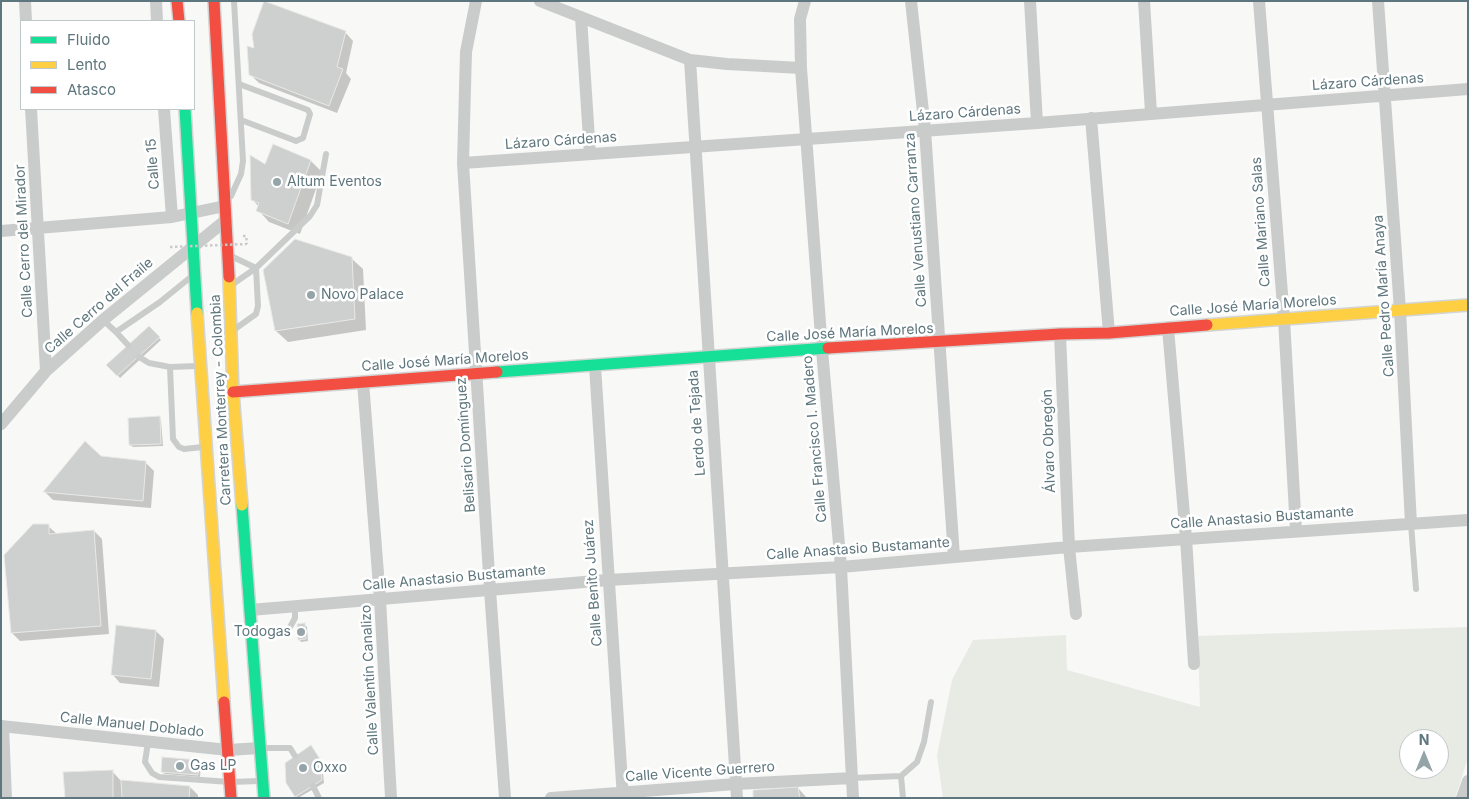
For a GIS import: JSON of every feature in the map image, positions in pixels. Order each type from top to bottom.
[{"type":"main road","points":[[177,1],[178,20]]},
{"type":"main road","name":"Carretera Monterrey - Colombia","points":[[214,1],[230,286],[233,392],[264,798]]},
{"type":"main road","name":"Carretera Monterrey - Colombia","points":[[185,110],[200,366],[231,798]]},
{"type":"main road","name":"Calle José María Morelos","points":[[233,392],[708,356],[1060,334],[1109,333],[1468,304]]},
{"type":"street","points":[[25,1],[26,20]]},
{"type":"street","points":[[156,1],[157,20]]},
{"type":"street","name":"Belisario Domínguez","points":[[476,1],[466,52],[463,162],[490,590],[506,798]]},
{"type":"street","points":[[540,1],[561,5],[581,17],[690,60],[801,68]]},
{"type":"street","name":"Calle Venustiano Carranza","points":[[911,1],[925,130],[954,557]]},
{"type":"street","points":[[1030,1],[1038,123]]},
{"type":"street","points":[[1144,1],[1151,114]]},
{"type":"street","name":"Calle Mariano Salas","points":[[1259,1],[1284,319],[1296,530]]},
{"type":"street","name":"Calle Pedro María Anaya","points":[[1378,1],[1400,310],[1412,524]]},
{"type":"street","name":"Calle Francisco I. Madero","points":[[804,4],[800,19],[801,68],[822,350],[841,566],[853,798]]},
{"type":"street","points":[[581,17],[590,154]]},
{"type":"street","name":"Lerdo de Tejada","points":[[690,60],[737,798]]},
{"type":"street","name":"Lázaro Cárdenas","points":[[463,162],[696,148],[1468,89]]},
{"type":"street","name":"Calle Cerro del Mirador","points":[[31,110],[46,371]]},
{"type":"street","name":"Calle 15","points":[[164,110],[172,217]]},
{"type":"street","points":[[1091,118],[1109,333]]},
{"type":"street","points":[[1,231],[172,217],[225,206]]},
{"type":"street","name":"Calle Cerro del Fraile","points":[[1,424],[46,371],[103,320],[226,220]]},
{"type":"street","points":[[1168,328],[1186,538],[1194,664]]},
{"type":"street","name":"Álvaro Obregón","points":[[1060,334],[1069,547],[1076,614]]},
{"type":"street","name":"Calle Benito Juárez","points":[[595,366],[622,795]]},
{"type":"street","name":"Calle Valentín Canalizo","points":[[363,382],[380,599],[391,798]]},
{"type":"street","name":"Calle Anastasio Bustamante","points":[[250,610],[608,580],[841,566],[1186,538],[1468,520]]},
{"type":"street","points":[[2,726],[6,798]]},
{"type":"street","name":"Calle Manuel Doblado","points":[[2,726],[228,750],[260,748]]},
{"type":"street","name":"Calle Vicente Guerrero","points":[[551,798],[622,795],[736,784],[852,778]]},
{"type":"street","points":[[1462,798],[1468,780]]},
{"type":"lane","points":[[225,206],[242,174],[243,161],[234,1]]},
{"type":"lane","points":[[239,84],[308,110],[310,117],[303,138],[296,141],[241,120]]},
{"type":"lane","points":[[230,286],[256,268],[310,216],[314,210],[326,154]]},
{"type":"lane","points":[[228,254],[256,268]]},
{"type":"lane","points":[[232,331],[256,314],[258,310],[256,268]]},
{"type":"lane","points":[[116,332],[160,302],[194,274]]},
{"type":"lane","points":[[103,320],[128,345]]},
{"type":"lane","points":[[139,356],[149,362],[170,367],[200,366]]},
{"type":"lane","points":[[170,367],[173,436],[175,443],[179,447],[184,448],[206,447]]},
{"type":"lane","name":"Calle Pedro María Anaya","points":[[1412,524],[1416,589]]},
{"type":"lane","points":[[252,636],[284,632],[289,629],[295,618],[295,607]]},
{"type":"lane","points":[[852,778],[901,776],[917,762],[924,742],[931,702]]},
{"type":"lane","points":[[148,742],[145,762],[152,773],[159,777],[230,782],[262,781]]},
{"type":"lane","points":[[260,748],[290,748],[295,756]]},
{"type":"lane","points":[[901,776],[903,798]]},
{"type":"lane","points":[[312,786],[319,798]]},
{"type":"path","points":[[170,247],[247,244]]},
{"type":"shaded area","points":[[1468,627],[1468,758],[1455,798],[943,798],[937,755],[952,680],[973,640],[1066,635],[1067,670],[1200,707],[1198,636]]},
{"type":"building","points":[[264,1],[346,31],[337,67],[343,69],[329,106],[249,75],[247,46],[254,48],[252,34]]},
{"type":"building","name":"Altum Eventos","points":[[273,144],[311,160],[288,224],[256,211],[259,203],[251,200],[250,155],[265,164]]},
{"type":"building","name":"Novo Palace","points":[[295,239],[352,257],[355,319],[275,331],[263,270]]},
{"type":"building","points":[[149,326],[160,337],[117,376],[106,365]]},
{"type":"building","points":[[160,416],[161,444],[129,445],[128,418]]},
{"type":"building","points":[[85,441],[101,456],[146,461],[143,501],[43,492]]},
{"type":"building","points":[[33,524],[49,524],[49,534],[94,530],[101,626],[11,633],[4,555]]},
{"type":"building","name":"Todogas","points":[[305,623],[306,639],[298,640],[297,624]]},
{"type":"building","points":[[116,625],[156,630],[151,679],[111,675]]},
{"type":"building","name":"Oxxo","points":[[311,745],[320,759],[322,780],[295,797],[286,783],[285,763]]},
{"type":"building","name":"Gas LP","points":[[162,757],[199,760],[198,775],[161,772]]},
{"type":"building","points":[[113,770],[113,798],[65,798],[63,772]]},
{"type":"building","points":[[121,780],[190,786],[189,798],[122,798]]},
{"type":"building","points":[[798,787],[800,798],[753,798],[753,790]]},
{"type":"traffic: fast","points":[[185,110],[197,313]]},
{"type":"traffic: fast","points":[[497,372],[828,348]]},
{"type":"traffic: fast","points":[[242,505],[264,798]]},
{"type":"traffic: slow","points":[[229,277],[233,392],[242,505]]},
{"type":"traffic: slow","points":[[1207,325],[1468,305]]},
{"type":"traffic: slow","points":[[197,313],[224,702]]},
{"type":"traffic: jam","points":[[177,1],[179,20]]},
{"type":"traffic: jam","points":[[214,1],[229,277]]},
{"type":"traffic: jam","points":[[828,348],[1060,334],[1109,333],[1207,325]]},
{"type":"traffic: jam","points":[[233,392],[497,372]]},
{"type":"traffic: jam","points":[[224,702],[231,798]]},
{"type":"place","name":"Altum Eventos","points":[[277,182]]},
{"type":"place","name":"Novo Palace","points":[[311,295]]},
{"type":"place","name":"Todogas","points":[[301,632]]},
{"type":"place","name":"Gas LP","points":[[180,766]]},
{"type":"place","name":"Oxxo","points":[[303,768]]}]
